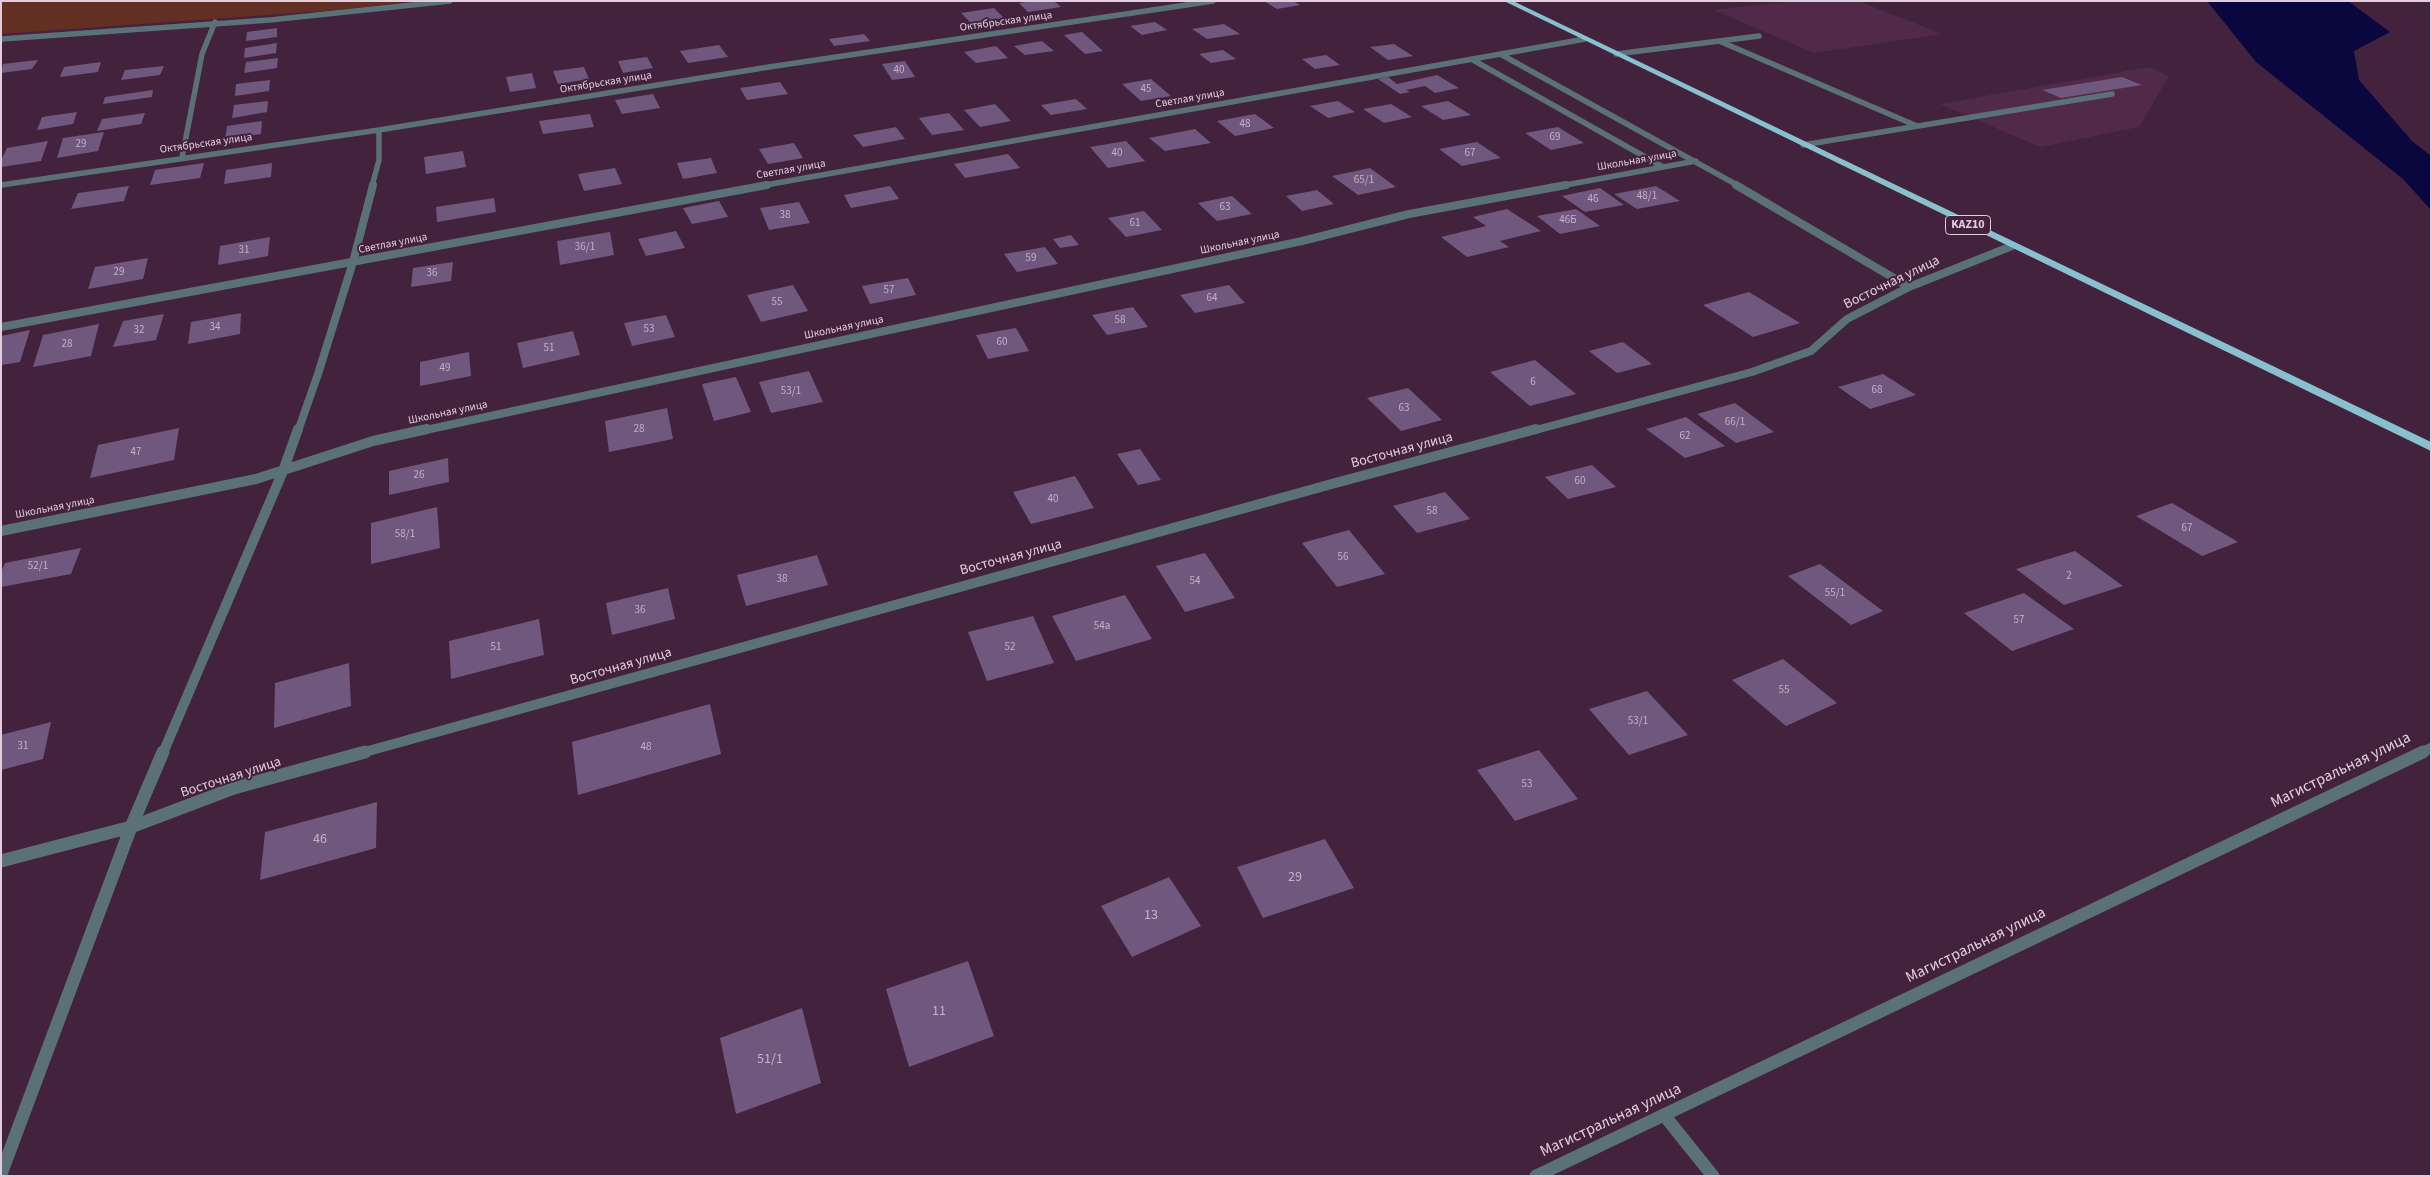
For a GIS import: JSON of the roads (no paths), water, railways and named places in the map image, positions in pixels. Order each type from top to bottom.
[{"type":"highway","name":"KAZ10","points":[[1507,1],[2431,447]]},
{"type":"street","points":[[1,39],[215,22],[270,20],[450,1]]},
{"type":"street","name":"Октябрьская улица","points":[[1,185],[379,130],[769,67],[1213,1]]},
{"type":"street","points":[[182,158],[202,54],[215,22]]},
{"type":"street","points":[[1616,54],[1759,36]]},
{"type":"street","name":"Светлая улица","points":[[1,327],[920,157],[1585,39]]},
{"type":"street","points":[[1719,41],[1918,126]]},
{"type":"street","points":[[1502,55],[1696,161],[1910,287]]},
{"type":"street","points":[[1473,60],[1664,168]]},
{"type":"street","points":[[1803,145],[2112,94]]},
{"type":"street","points":[[1,1174],[131,827],[283,470],[318,374],[353,262],[379,160],[379,130]]},
{"type":"street","name":"Школьная улица","points":[[1,531],[256,479],[373,441],[1292,243],[1409,214],[1696,161]]},
{"type":"street","name":"Восточная улица","points":[[1,861],[131,827],[234,788],[1328,485],[1752,372],[1811,350],[1847,319],[1910,287],[2012,246]]},
{"type":"street","name":"Магистральная улица","points":[[1536,1176],[2431,748]]},
{"type":"street","points":[[1664,1115],[1713,1176]]}]
